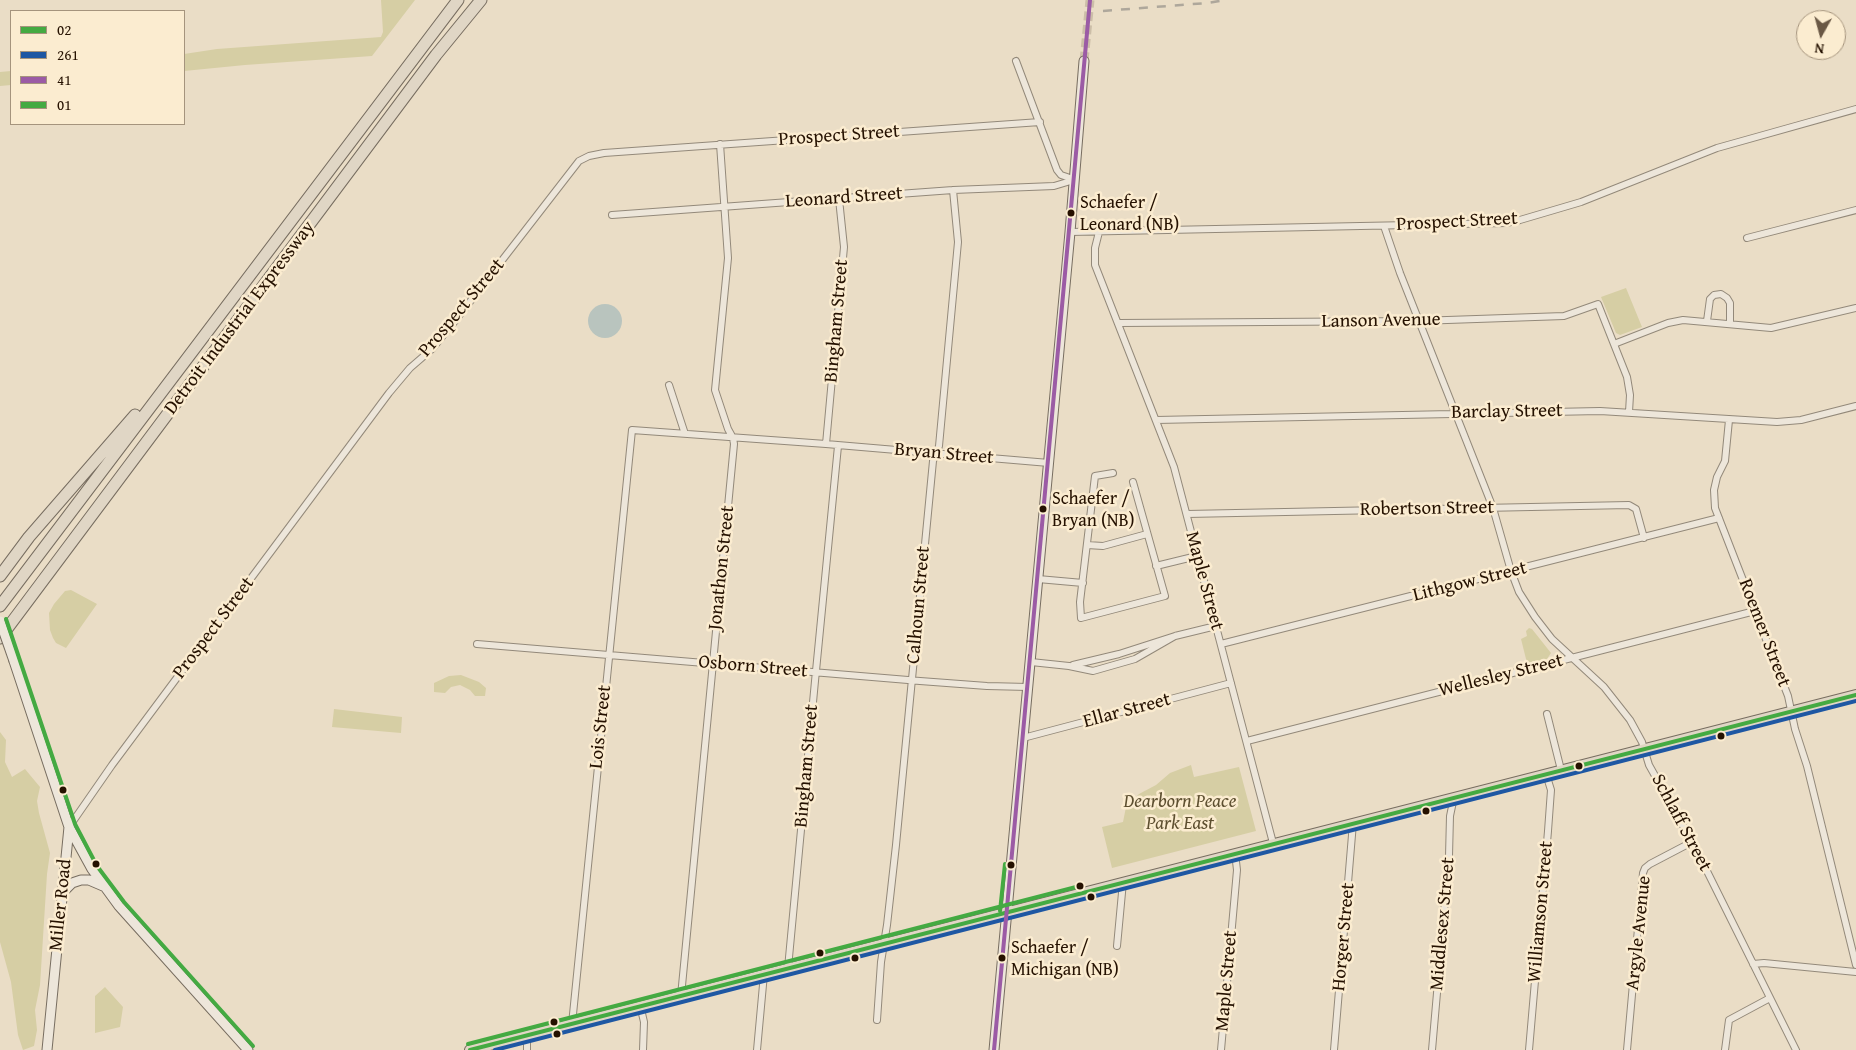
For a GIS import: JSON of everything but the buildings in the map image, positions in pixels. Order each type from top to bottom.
[{"type":"highway","name":"Detroit Industrial Expressway","points":[[0,606],[458,0]]},
{"type":"highway","name":"Detroit Industrial Expressway","points":[[0,638],[436,55],[481,0]]},
{"type":"highway","points":[[0,576],[29,537],[81,476],[138,412],[167,384]]},
{"type":"main road","points":[[994,1050],[1031,662],[1084,62]]},
{"type":"main road","name":"Miller Road","points":[[0,621],[69,826],[48,1050]]},
{"type":"main road","points":[[470,1050],[1856,695]]},
{"type":"main road","points":[[69,826],[92,869],[119,906],[248,1050]]},
{"type":"main road","points":[[61,903],[64,890],[81,880],[89,880],[105,887]]},
{"type":"street","points":[[1016,61],[1057,170],[1061,175],[1074,180]]},
{"type":"street","name":"Prospect Street","points":[[1070,232],[1491,224],[1520,220],[1581,202],[1717,148],[1856,109]]},
{"type":"street","name":"Prospect Street","points":[[69,826],[389,393],[410,368],[432,349],[455,321],[579,161],[604,152],[1040,122]]},
{"type":"street","name":"Jonathon Street","points":[[681,996],[732,467],[733,438],[715,390],[728,258],[720,144]]},
{"type":"street","name":"Leonard Street","points":[[612,215],[953,190],[1054,186],[1074,180]]},
{"type":"street","name":"Calhoun Street","points":[[877,1020],[933,461],[939,446],[958,242],[953,190]]},
{"type":"street","name":"Bingham Street","points":[[826,444],[844,247],[839,199]]},
{"type":"street","points":[[1746,238],[1856,210]]},
{"type":"street","points":[[1384,226],[1400,273],[1492,508],[1511,571]]},
{"type":"street","name":"Maple Street","points":[[1099,232],[1095,248],[1095,265],[1174,467],[1273,843]]},
{"type":"street","points":[[1707,321],[1710,299],[1714,295],[1721,294],[1730,302],[1730,323]]},
{"type":"street","name":"Lanson Avenue","points":[[1119,323],[1418,320],[1564,316],[1598,304],[1630,388],[1630,412]]},
{"type":"street","points":[[1614,344],[1675,321],[1707,321],[1771,328],[1856,308]]},
{"type":"street","points":[[669,385],[685,434],[826,444]]},
{"type":"street","name":"Barclay Street","points":[[1156,420],[1630,412],[1777,422],[1801,420],[1856,406]]},
{"type":"street","name":"Roemer Street","points":[[1729,420],[1725,461],[1717,477],[1714,502],[1788,696],[1856,965]]},
{"type":"street","name":"Lois Street","points":[[572,1024],[632,430],[685,434]]},
{"type":"street","name":"Bryan Street","points":[[826,444],[1049,463]]},
{"type":"street","name":"Bingham Street","points":[[788,968],[838,446]]},
{"type":"street","points":[[1113,474],[1095,476],[1080,602],[1082,618],[1165,596],[1146,534],[1133,482]]},
{"type":"street","name":"Robertson Street","points":[[1187,514],[1632,506],[1637,511],[1644,538]]},
{"type":"street","name":"Lithgow Street","points":[[1221,644],[1719,518]]},
{"type":"street","points":[[1087,546],[1103,546],[1146,534]]},
{"type":"street","points":[[1156,566],[1197,556]]},
{"type":"street","name":"Schlaff Street","points":[[1511,571],[1519,592],[1543,628],[1613,698],[1630,720],[1645,748],[1650,765],[1692,842],[1796,1050]]},
{"type":"street","points":[[1038,579],[1082,583]]},
{"type":"street","name":"Wellesley Street","points":[[1246,741],[1755,611]]},
{"type":"street","points":[[1031,662],[1069,666],[1119,654],[1175,636],[1216,626]]},
{"type":"street","name":"Osborn Street","points":[[477,644],[987,686],[1028,686]]},
{"type":"street","name":"Ellar Street","points":[[1023,738],[1232,683]]},
{"type":"street","points":[[1547,714],[1561,770]]},
{"type":"street","name":"Williamson Street","points":[[1530,1050],[1551,790],[1546,774]]},
{"type":"street","name":"Middlesex Street","points":[[1432,1050],[1448,864],[1450,816],[1454,798]]},
{"type":"street","name":"Horger Street","points":[[1334,1050],[1353,823]]},
{"type":"street","name":"Argyle Avenue","points":[[1627,1050],[1644,868],[1692,842]]},
{"type":"street","name":"Maple Street","points":[[1221,1050],[1237,870],[1235,853]]},
{"type":"street","points":[[1117,946],[1123,882]]},
{"type":"street","points":[[1753,964],[1764,963],[1856,972]]},
{"type":"street","points":[[757,1050],[764,974]]},
{"type":"street","points":[[1725,1050],[1729,1020],[1770,998]]},
{"type":"street","points":[[640,1005],[644,1022],[643,1050]]},
{"type":"street","points":[[527,1035],[527,1050]]},
{"type":"green space","points":[[381,0],[415,0],[372,56],[185,71],[185,54],[217,49],[381,37],[383,32]]},
{"type":"green space","points":[[10,71],[10,85],[0,86],[0,72]]},
{"type":"green space","points":[[1626,288],[1642,327],[1620,335],[1616,333],[1601,297]]},
{"type":"green space","points":[[71,590],[97,604],[66,648],[56,643],[53,638],[50,630],[49,613],[65,591]]},
{"type":"green space","points":[[1529,628],[1532,629],[1551,653],[1547,659],[1525,665],[1526,659],[1521,639],[1527,636],[1526,631]]},
{"type":"green space","points":[[461,675],[479,682],[486,688],[485,696],[475,696],[470,690],[460,685],[451,687],[445,693],[434,692],[434,683],[449,676]]},
{"type":"green space","points":[[334,709],[402,717],[401,733],[332,727]]},
{"type":"green space","points":[[0,732],[6,740],[5,762],[12,777],[25,769],[40,787],[37,801],[50,853],[40,985],[35,1010],[37,1030],[34,1046],[23,1050],[18,1035],[11,982],[0,942]]},
{"type":"green space","name":"Dearborn Peace Park East","points":[[1191,765],[1194,777],[1239,767],[1256,831],[1112,868],[1102,827],[1123,822],[1126,807],[1139,794],[1156,785],[1170,773]]},
{"type":"green space","points":[[105,987],[123,1007],[120,1027],[95,1033],[95,996]]},
{"type":"shaded area","points":[[605,304],[612,305],[617,309],[621,314],[621,328],[617,333],[612,337],[605,338],[598,337],[593,333],[589,328],[588,321],[589,314],[593,309],[598,305]]},
{"type":"tunnel","points":[[1084,61],[1090,0]]},
{"type":"railway","points":[[1103,11],[1225,0]]},
{"type":"transit line","name":"41","points":[[994,1050],[1090,0]]},
{"type":"transit line","name":"01","points":[[6,619],[75,824],[97,866],[124,902],[253,1046]]},
{"type":"transit line","name":"02","points":[[470,1050],[1856,695]]},
{"type":"transit line","name":"261","points":[[495,1050],[1856,701]]},
{"type":"transit line","name":"01","points":[[1000,911],[1005,864]]},
{"type":"transit line","name":"01","points":[[468,1044],[1080,886]]},
{"type":"place","name":"Schaefer / Leonard (NB)","points":[[1071,213]]},
{"type":"place","name":"Schaefer / Bryan (NB)","points":[[1043,509]]},
{"type":"place","name":"Schaefer / Michigan (NB)","points":[[1002,958]]}]
